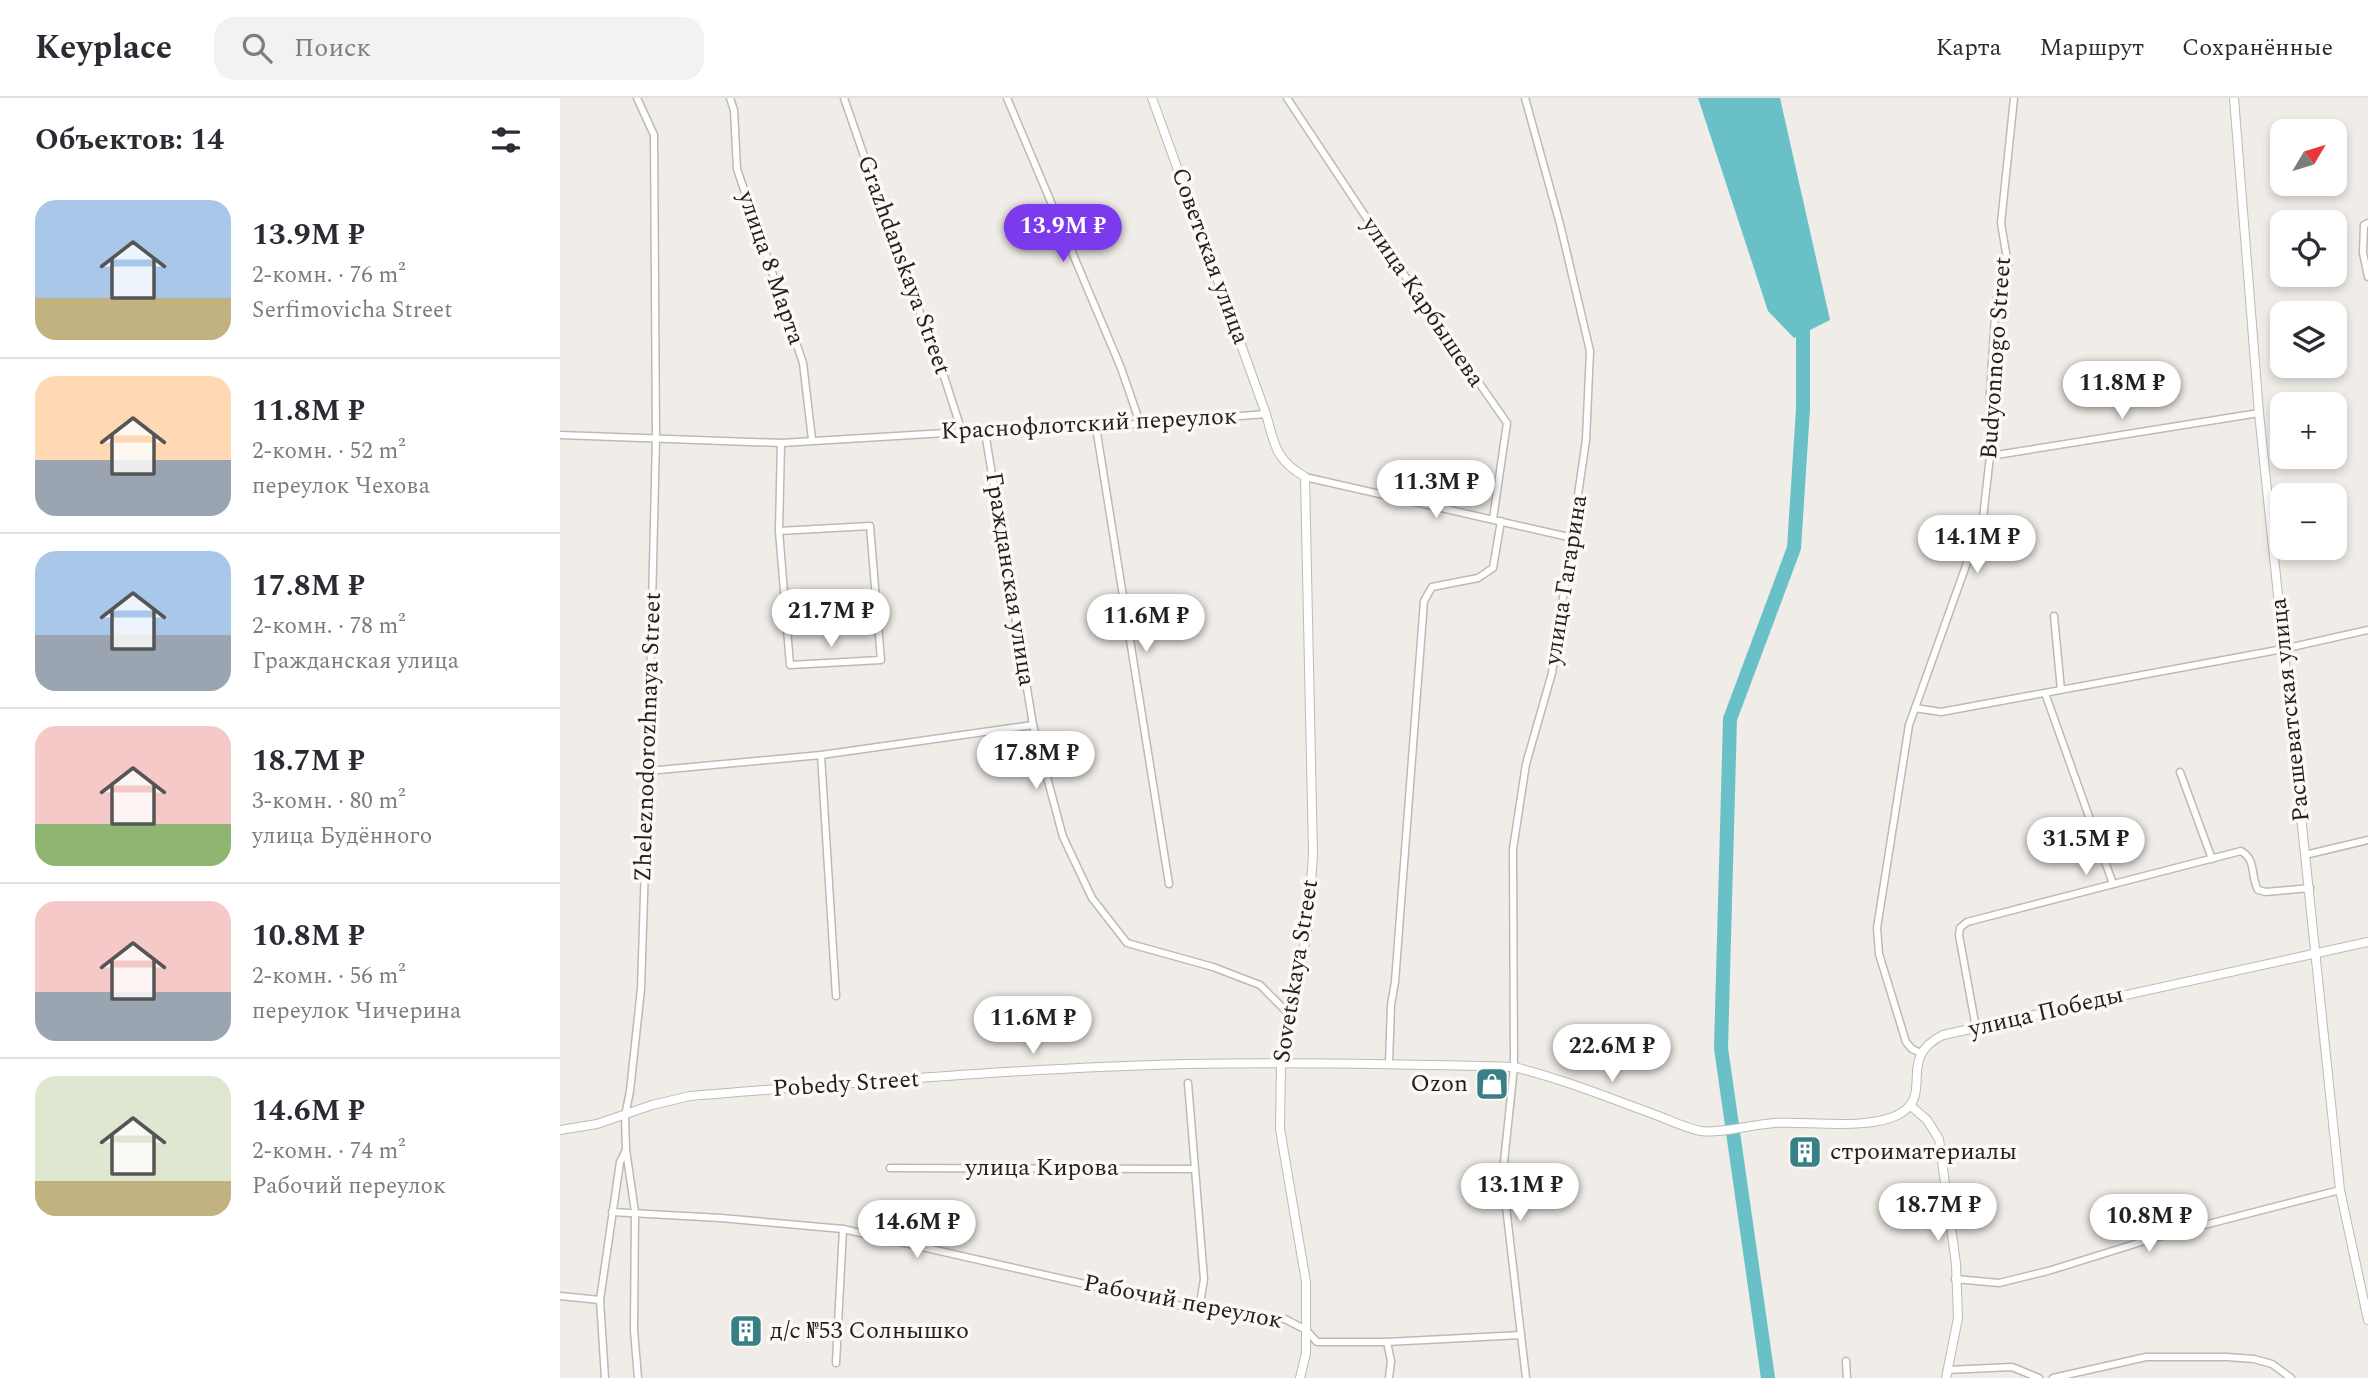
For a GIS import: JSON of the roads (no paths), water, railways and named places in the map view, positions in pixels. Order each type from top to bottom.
[{"type":"street","name":"Zheleznodorozhnaya Street","points":[[637,98],[654,135],[656,439],[641,989],[625,1116],[626,1150],[635,1212],[634,1330],[638,1378]]},
{"type":"street","name":"улица 8 Марта","points":[[730,98],[734,110],[737,169],[803,363],[812,439]]},
{"type":"street","name":"Grazhdanskaya Street","points":[[844,98],[905,277],[940,364],[962,432]]},
{"type":"street","points":[[1007,98],[1121,368],[1140,423]]},
{"type":"street","name":"Советская улица","points":[[1152,98],[1266,414]]},
{"type":"street","name":"улица Карбышева","points":[[1287,98],[1424,305],[1507,423],[1493,519]]},
{"type":"street","name":"улица Гагарина","points":[[1525,98],[1560,223],[1590,351],[1587,440],[1573,538],[1552,673],[1526,764],[1513,849],[1514,1067],[1504,1162],[1504,1198],[1526,1378]]},
{"type":"street","name":"Budyonnogo Street","points":[[1920,1053],[1906,1042],[1879,954],[1877,928],[1909,725],[1983,518],[1990,457],[1990,392],[1996,301],[2008,265],[2001,223],[2015,98]]},
{"type":"street","name":"Расшеватская улица","points":[[2235,98],[2259,413],[2340,1190],[2368,1320]]},
{"type":"street","points":[[2368,223],[2364,225],[2363,253],[2368,277]]},
{"type":"street","points":[[1990,457],[2259,413]]},
{"type":"street","name":"Краснофлотский переулок","points":[[560,435],[780,443],[812,439],[1096,428],[1266,414],[1282,461],[1305,477],[1573,538]]},
{"type":"street","points":[[1096,428],[1169,884]]},
{"type":"street","name":"Гражданская улица","points":[[985,432],[1034,725],[1063,837],[1092,898],[1127,943],[1213,967],[1259,985],[1288,1013]]},
{"type":"street","points":[[779,531],[870,526],[881,660],[790,664],[779,531],[780,443]]},
{"type":"street","name":"Sovetskaya Street","points":[[1300,1378],[1306,1353],[1306,1282],[1280,1129],[1281,1063],[1288,1013],[1297,990],[1308,924],[1313,855],[1305,477]]},
{"type":"street","points":[[1389,1063],[1391,1005],[1395,982],[1424,601],[1432,587],[1478,578],[1493,568],[1501,521]]},
{"type":"street","points":[[2054,616],[2061,690]]},
{"type":"street","points":[[1915,708],[1941,712],[2283,649],[2368,630]]},
{"type":"street","points":[[2045,693],[2113,884]]},
{"type":"street","points":[[648,771],[821,755],[1034,725]]},
{"type":"street","points":[[821,755],[835,996]]},
{"type":"street","points":[[2179,772],[2213,859]]},
{"type":"street","points":[[2305,855],[2368,840]]},
{"type":"street","points":[[1976,1028],[1959,934],[1960,928],[1967,922],[2241,851],[2252,863],[2253,883],[2258,891],[2310,888]]},
{"type":"street","name":"улица Победы","points":[[1920,1053],[1932,1040],[1943,1035],[2158,987],[2315,956],[2368,942]]},
{"type":"street","points":[[1514,1067],[1551,1076],[1702,1131],[1774,1123],[1851,1123],[1890,1118],[1911,1106],[1916,1092],[1920,1053]]},
{"type":"street","name":"Pobedy Street","points":[[560,1130],[597,1124],[652,1105],[690,1096],[1022,1071],[1281,1063],[1514,1067]]},
{"type":"street","points":[[1188,1083],[1204,1279],[1199,1310]]},
{"type":"street","points":[[1911,1106],[1927,1120],[1940,1139],[1956,1264],[1958,1318],[1947,1374],[2012,1367],[2039,1378]]},
{"type":"street","points":[[605,1378],[600,1300],[620,1162],[626,1150]]},
{"type":"street","name":"улица Кирова","points":[[890,1168],[1194,1169]]},
{"type":"street","points":[[1955,1279],[1999,1283],[2048,1271],[2154,1238],[2340,1190]]},
{"type":"street","name":"Рабочий переулок","points":[[612,1212],[843,1229],[1199,1310],[1285,1320],[1306,1330],[1317,1342],[1387,1342],[1521,1335]]},
{"type":"street","points":[[836,1363],[843,1229]]},
{"type":"street","points":[[560,1296],[600,1300]]},
{"type":"street","points":[[1387,1342],[1391,1361],[1389,1378]]},
{"type":"street","points":[[2053,1378],[2146,1357],[2254,1359],[2272,1364],[2291,1378]]},
{"type":"street","points":[[1846,1361],[1847,1378]]},
{"type":"water","points":[[1698,98],[1780,98],[1830,320],[1794,338],[1768,311]]},
{"type":"waterway","points":[[1768,1378],[1721,1048],[1730,719],[1794,548],[1803,409],[1803,317]]},
{"type":"place","name":"Ozon","points":[[1492,1084]]},
{"type":"place","name":"строиматериалы","points":[[1805,1152]]},
{"type":"place","name":"д/с №53 Солнышко","points":[[746,1331]]}]
